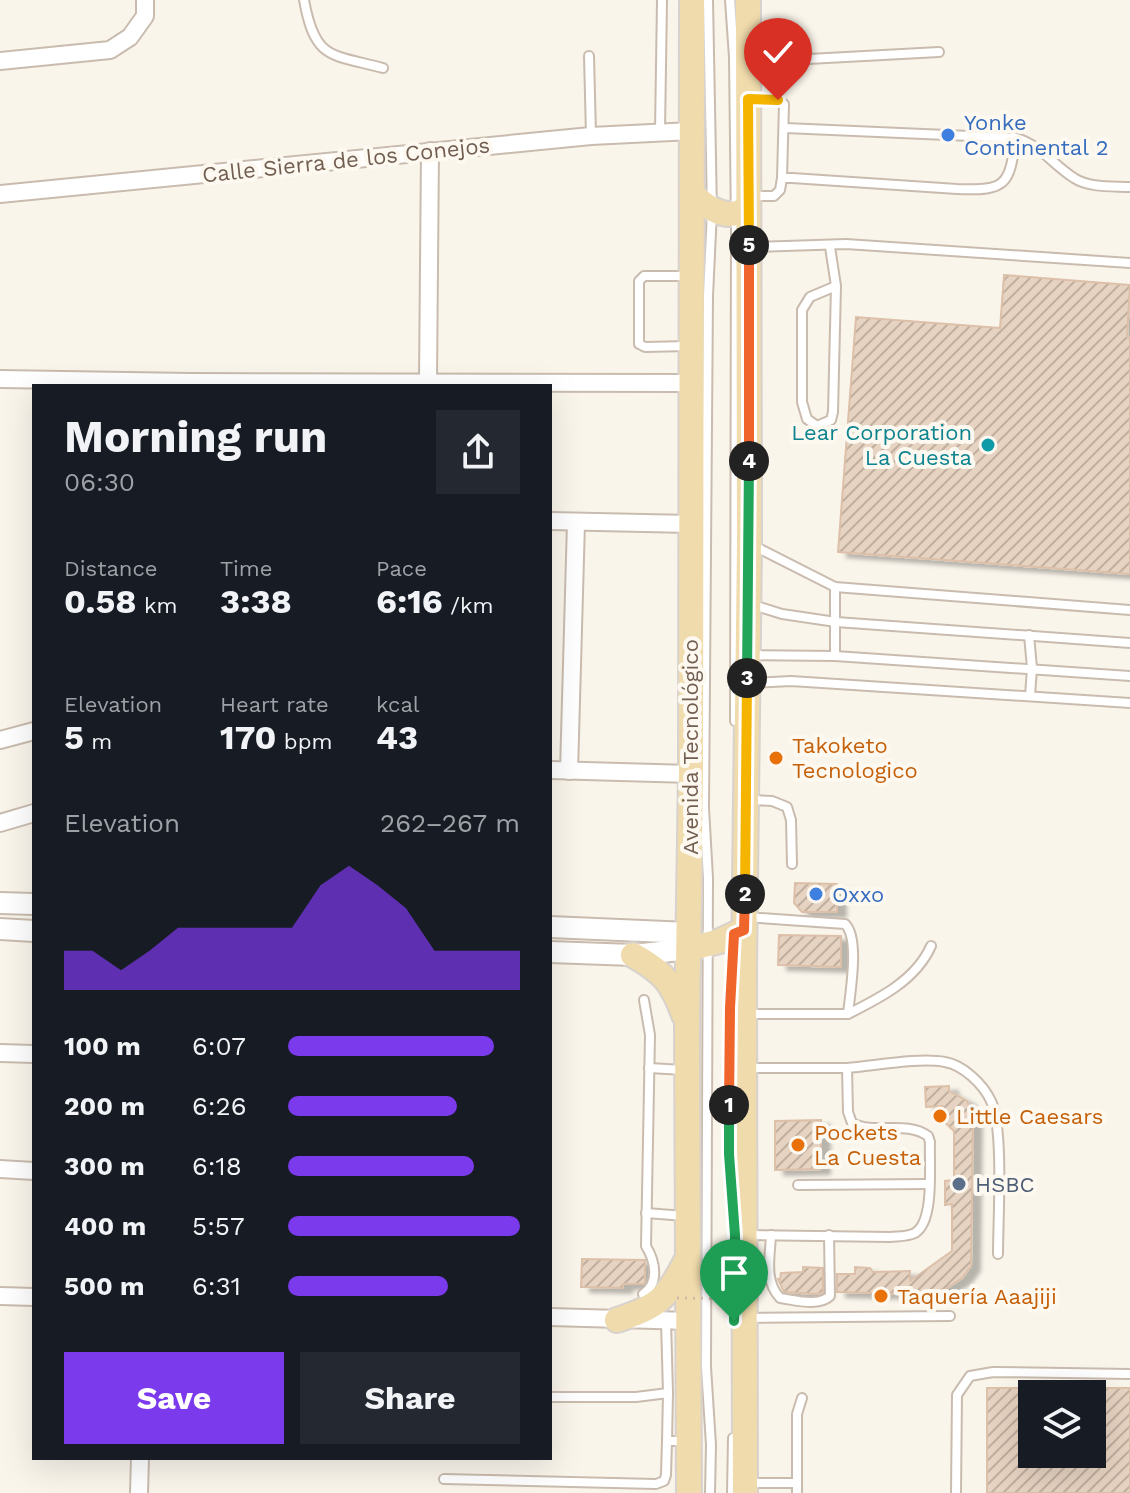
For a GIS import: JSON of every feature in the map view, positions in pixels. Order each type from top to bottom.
[{"type":"main road","name":"Avenida Tecnológico","points":[[689,1493],[678,1441],[678,1321],[687,1259],[687,1025],[695,942],[691,774],[692,0]]},
{"type":"main road","points":[[741,1490],[746,1235],[741,927],[749,604],[749,247],[736,207],[748,99],[748,0]]},
{"type":"main road","points":[[692,194],[736,207]]},
{"type":"main road","points":[[695,942],[741,927]]},
{"type":"main road","points":[[633,955],[654,967],[669,981],[687,1025]]},
{"type":"main road","points":[[617,1320],[641,1312],[663,1298],[674,1285],[687,1259]]},
{"type":"street","points":[[0,61],[110,50],[130,37],[145,16],[145,0]]},
{"type":"street","name":"Calle Sierra de los Conejos","points":[[0,194],[591,136],[692,131]]},
{"type":"street","points":[[428,381],[430,151]]},
{"type":"street","points":[[0,379],[691,383]]},
{"type":"street","points":[[552,521],[691,524]]},
{"type":"street","points":[[569,771],[576,522]]},
{"type":"street","points":[[0,740],[32,732]]},
{"type":"street","points":[[552,770],[691,774]]},
{"type":"street","points":[[0,823],[32,814]]},
{"type":"street","points":[[0,903],[32,904]]},
{"type":"street","points":[[552,927],[695,942]]},
{"type":"street","points":[[0,929],[32,931]]},
{"type":"street","points":[[552,952],[633,955],[695,942]]},
{"type":"street","points":[[0,1053],[32,1054]]},
{"type":"street","points":[[0,1169],[32,1171]]},
{"type":"street","points":[[0,1296],[32,1297]]},
{"type":"street","points":[[552,1317],[678,1321]]},
{"type":"street","points":[[139,1493],[140,1460]]},
{"type":"lane","points":[[304,0],[313,37],[320,47],[329,53],[383,68]]},
{"type":"lane","points":[[660,131],[662,0]]},
{"type":"lane","points":[[708,0],[736,207],[708,311],[704,808],[708,878],[695,942],[710,1493]]},
{"type":"lane","points":[[730,0],[736,207],[735,734]]},
{"type":"lane","points":[[748,62],[939,52]]},
{"type":"lane","points":[[589,56],[591,136]]},
{"type":"lane","points":[[736,207],[778,194],[782,178],[784,104],[782,101],[748,99]]},
{"type":"lane","points":[[785,128],[1016,138],[1038,147],[1074,179],[1094,185],[1130,187]]},
{"type":"lane","points":[[782,178],[979,190],[1000,185],[1011,173],[1016,138]]},
{"type":"lane","points":[[749,247],[830,247],[846,244],[1130,263]]},
{"type":"lane","points":[[830,247],[836,286],[833,412],[831,420],[817,426],[807,419],[802,402],[802,310],[810,297],[836,286]]},
{"type":"lane","points":[[691,276],[641,278],[638,341],[645,347],[691,346]]},
{"type":"lane","points":[[749,544],[835,587],[1130,610]]},
{"type":"lane","points":[[835,587],[835,656]]},
{"type":"lane","points":[[749,604],[782,614],[836,622],[1130,643]]},
{"type":"lane","points":[[1029,635],[1032,668],[1030,696]]},
{"type":"lane","points":[[748,656],[835,656],[1130,676]]},
{"type":"lane","points":[[747,683],[791,681],[1130,703]]},
{"type":"lane","points":[[746,799],[772,801],[787,807],[791,820],[792,864]]},
{"type":"lane","points":[[735,861],[741,927],[729,1069],[729,1154],[745,1310],[950,1316]]},
{"type":"lane","points":[[741,927],[836,922],[849,927],[853,946],[848,1014]]},
{"type":"lane","points":[[744,1014],[848,1014],[898,985],[920,963],[931,946]]},
{"type":"lane","points":[[643,1294],[649,1290],[654,1279],[653,1258],[646,1246],[650,1035],[644,1000]]},
{"type":"lane","points":[[745,1068],[847,1068],[946,1062],[970,1075],[991,1102],[998,1143],[998,1254]]},
{"type":"lane","points":[[649,1068],[688,1070]]},
{"type":"lane","points":[[746,1235],[890,1237],[908,1236],[918,1231],[926,1216],[928,1136],[915,1129],[868,1129],[852,1123],[848,1112],[847,1068]]},
{"type":"lane","points":[[798,1185],[929,1184]]},
{"type":"lane","points":[[646,1213],[688,1216]]},
{"type":"lane","points":[[771,1235],[769,1280],[772,1290],[780,1298],[810,1302],[823,1301],[830,1296],[829,1235]]},
{"type":"lane","points":[[444,1479],[656,1484],[664,1481],[678,1441],[668,1393],[678,1321]]},
{"type":"lane","points":[[956,1493],[957,1395],[970,1376],[993,1372],[1130,1374]]},
{"type":"lane","points":[[552,1397],[636,1397],[668,1393]]},
{"type":"lane","points":[[733,1432],[741,1490],[797,1488],[797,1414],[802,1398]]},
{"type":"path","points":[[677,1298],[745,1310]]},
{"type":"building","name":"Lear Corporation La Cuesta","points":[[1004,275],[1130,285],[1127,337],[1130,338],[1130,574],[838,552],[856,317],[1000,328]]},
{"type":"building","name":"Oxxo","points":[[795,883],[837,884],[837,912],[802,912],[794,903]]},
{"type":"building","points":[[779,935],[841,936],[841,967],[778,965]]},
{"type":"building","points":[[949,1086],[949,1091],[967,1101],[973,1116],[971,1266],[962,1278],[941,1292],[837,1292],[837,1274],[855,1274],[855,1267],[870,1268],[873,1272],[910,1271],[910,1281],[952,1251],[952,1204],[945,1205],[945,1181],[954,1180],[954,1131],[941,1119],[943,1106],[926,1107],[925,1087]]},
{"type":"building","name":"Pockets La Cuesta","points":[[821,1120],[821,1169],[775,1170],[775,1121]]},
{"type":"building","points":[[582,1259],[645,1260],[645,1282],[623,1284],[623,1288],[581,1287]]},
{"type":"building","points":[[803,1267],[823,1268],[823,1292],[784,1292],[778,1279],[781,1273],[803,1272]]},
{"type":"building","points":[[987,1388],[1018,1388],[1018,1468],[1106,1468],[1106,1388],[1130,1388],[1130,1493],[987,1493]]},
{"type":"place","name":"Yonke Continental 2","points":[[948,135]]},
{"type":"place","name":"Lear Corporation La Cuesta","points":[[988,445]]},
{"type":"place","name":"Takoketo Tecnologico","points":[[776,758]]},
{"type":"place","name":"Oxxo","points":[[816,894]]},
{"type":"place","name":"Little Caesars","points":[[940,1116]]},
{"type":"place","name":"Pockets La Cuesta","points":[[798,1145]]},
{"type":"place","name":"HSBC","points":[[959,1184]]},
{"type":"place","name":"Taquería Aaajiji","points":[[881,1296]]},
{"type":"route","points":[[734,1321],[735,1235],[729,1154],[730,1008],[734,934],[744,930],[745,917],[749,544],[748,99],[778,100]]}]
